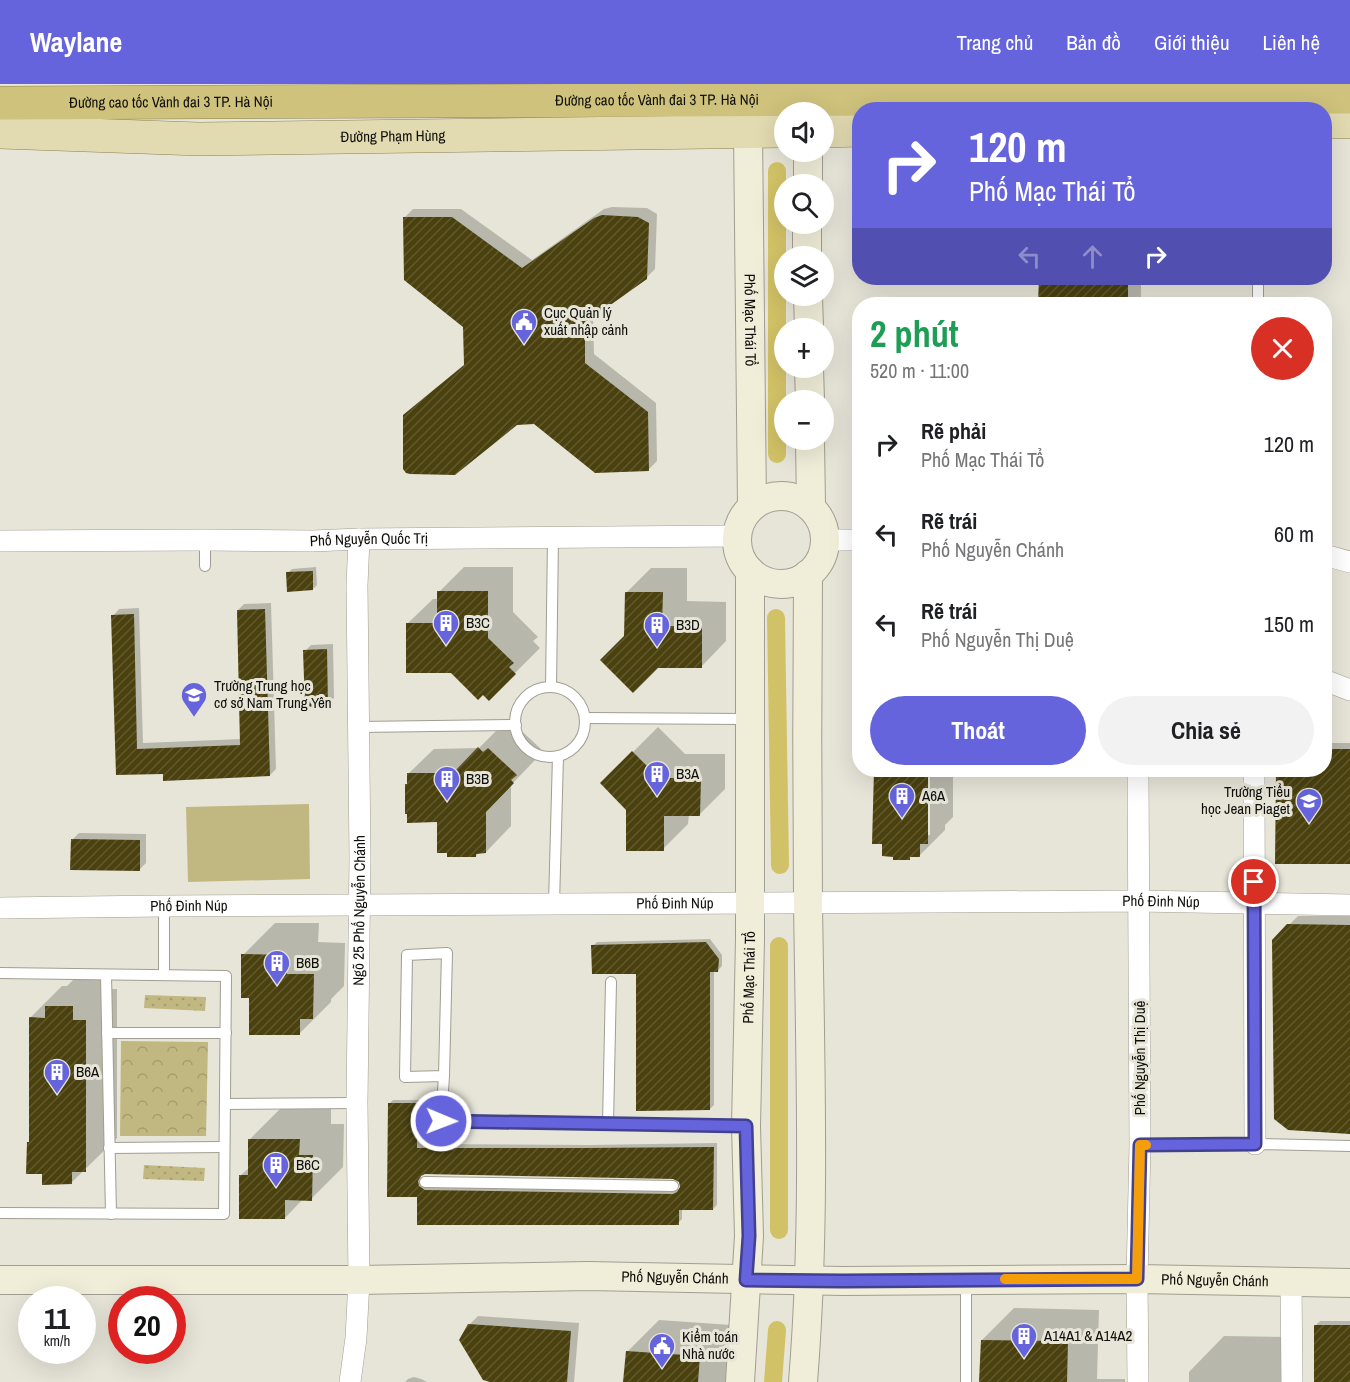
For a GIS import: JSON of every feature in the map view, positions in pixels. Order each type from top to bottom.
[{"type":"highway","name":"Đường cao tốc Vành đai 3 TP. Hà Nội","points":[[0,103],[1350,97]]},
{"type":"main road","points":[[1332,122],[1350,122]]},
{"type":"main road","points":[[834,131],[852,130]]},
{"type":"main road","name":"Đường Phạm Hùng","points":[[0,132],[199,139],[774,131]]},
{"type":"street","name":"Phố Mạc Thái Tổ","points":[[748,132],[752,506]]},
{"type":"street","points":[[810,450],[811,506]]},
{"type":"street","points":[[781,495],[797,498],[811,506],[822,522],[826,540],[823,555],[815,568],[804,578],[792,583],[779,584],[766,582],[750,572],[739,555],[737,536],[740,522],[752,506],[765,498],[781,495]]},
{"type":"street","name":"Phố Nguyễn Quốc Trị","points":[[0,541],[313,541],[737,536]]},
{"type":"street","name":"Ngõ 25 Phố Nguyễn Chánh","points":[[350,1382],[356,1338],[359,1281],[357,1103],[360,905],[357,585],[359,539]]},
{"type":"street","points":[[826,540],[852,540]]},
{"type":"street","points":[[1332,557],[1350,562]]},
{"type":"street","name":"Phố Mạc Thái Tổ","points":[[740,1382],[749,1236],[746,1126],[750,904],[750,572]]},
{"type":"street","points":[[804,1382],[808,1324],[810,1215],[808,574]]},
{"type":"street","points":[[1332,683],[1350,690]]},
{"type":"street","name":"Phố Nguyễn Thị Duệ","points":[[1138,777],[1140,1145],[1137,1279],[1138,1382]]},
{"type":"street","points":[[1254,777],[1255,1144]]},
{"type":"street","name":"Phố Đinh Núp","points":[[0,908],[1138,901],[1350,905]]},
{"type":"street","name":"Phố Nguyễn Chánh","points":[[0,1280],[359,1281],[588,1276],[746,1280],[1137,1279],[1350,1283]]},
{"type":"street","points":[[1292,1283],[1292,1382]]},
{"type":"lane","points":[[550,687],[552,538]]},
{"type":"lane","points":[[205,540],[205,566]]},
{"type":"lane","points":[[550,687],[569,692],[577,699],[585,718],[584,730],[579,742],[570,751],[558,756],[543,756],[530,750],[520,739],[516,725],[516,717],[522,702],[535,691],[550,687]]},
{"type":"lane","points":[[585,718],[751,719]]},
{"type":"lane","points":[[358,727],[516,725]]},
{"type":"lane","points":[[554,904],[558,756]]},
{"type":"lane","points":[[164,906],[164,975]]},
{"type":"lane","points":[[444,1076],[405,1077],[407,955],[447,953],[444,1076],[441,1121],[746,1126]]},
{"type":"lane","points":[[0,973],[226,976],[224,1214],[0,1213]]},
{"type":"lane","points":[[106,975],[111,1214]]},
{"type":"lane","points":[[608,1124],[611,982]]},
{"type":"lane","points":[[107,1033],[226,1033]]},
{"type":"lane","points":[[225,1104],[357,1103]]},
{"type":"lane","points":[[1140,1145],[1350,1146]]},
{"type":"lane","points":[[109,1148],[224,1148]]},
{"type":"lane","points":[[425,1182],[673,1186]]},
{"type":"lane","points":[[966,1280],[966,1382]]},
{"type":"green space","points":[[309,804],[310,879],[188,882],[186,807]]},
{"type":"green space","points":[[145,995],[206,997],[205,1011],[144,1008]]},
{"type":"green space","points":[[121,1041],[208,1042],[206,1136],[120,1136]]},
{"type":"green space","points":[[144,1165],[205,1168],[204,1181],[143,1179]]},
{"type":"building","name":"Cục Quản lý xuất nhập cảnh","points":[[602,215],[638,217],[649,223],[647,279],[585,323],[585,363],[648,412],[649,471],[595,473],[534,424],[517,425],[455,475],[406,473],[403,469],[403,415],[464,365],[463,327],[404,280],[403,217],[452,217],[522,268],[594,218]]},
{"type":"building","points":[[1039,285],[1128,285],[1128,297],[1038,297]]},
{"type":"building","points":[[313,571],[313,590],[287,592],[286,572]]},
{"type":"building","name":"B3C","points":[[437,591],[488,591],[488,638],[514,663],[509,667],[516,674],[489,701],[483,695],[478,700],[451,673],[406,673],[406,623],[437,623]]},
{"type":"building","name":"B3D","points":[[625,592],[663,592],[662,626],[702,626],[702,668],[658,668],[633,693],[600,660],[624,636]]},
{"type":"building","points":[[265,609],[270,776],[163,781],[163,774],[116,775],[111,615],[134,614],[137,749],[240,745],[237,610]]},
{"type":"building","points":[[327,649],[328,706],[305,707],[303,650]]},
{"type":"building","name":"B3B","points":[[478,747],[483,752],[488,748],[517,775],[511,780],[514,783],[486,812],[486,853],[476,854],[476,857],[447,857],[447,853],[437,853],[437,822],[407,823],[405,784],[407,784],[407,773],[453,773]]},
{"type":"building","name":"Trường Tiểu học Jean Piaget","points":[[1332,749],[1350,749],[1350,864],[1275,864],[1276,777],[1332,777]]},
{"type":"building","name":"B3A","points":[[632,751],[659,778],[701,778],[700,816],[664,816],[664,851],[626,851],[626,810],[600,783]]},
{"type":"building","name":"A6A","points":[[874,777],[928,777],[928,844],[920,844],[920,857],[910,857],[910,860],[893,860],[893,857],[882,856],[882,844],[872,844]]},
{"type":"building","points":[[71,839],[140,840],[140,871],[70,870]]},
{"type":"building","points":[[1287,924],[1350,925],[1350,1134],[1288,1130],[1274,1119],[1272,940]]},
{"type":"building","points":[[706,942],[719,959],[718,972],[710,972],[710,1110],[636,1111],[636,974],[592,974],[591,945]]},
{"type":"building","name":"B6B","points":[[241,954],[287,955],[287,974],[314,974],[313,1019],[300,1019],[300,1035],[249,1035],[249,998],[241,998]]},
{"type":"building","name":"B6A","points":[[45,1006],[73,1006],[73,1020],[86,1020],[86,1172],[72,1172],[72,1184],[42,1185],[42,1174],[26,1174],[27,1142],[29,1142],[29,1017],[45,1018]]},
{"type":"building","points":[[388,1103],[417,1103],[417,1148],[714,1147],[713,1210],[679,1210],[679,1225],[417,1225],[417,1197],[387,1197]],"holes":[[[425,1174],[673,1179],[679,1182],[680,1187],[673,1194],[425,1190],[419,1186],[418,1181]]]},
{"type":"building","name":"B6C","points":[[248,1139],[300,1139],[299,1155],[313,1155],[312,1201],[285,1200],[285,1219],[239,1219],[239,1175],[248,1175]]},
{"type":"building","points":[[468,1324],[571,1331],[567,1382],[490,1382],[483,1380],[459,1340]]},
{"type":"building","points":[[1314,1325],[1350,1325],[1350,1382],[1314,1382]]},
{"type":"building","name":"A14A1 & A14A2","points":[[981,1340],[1068,1341],[1067,1382],[979,1382]]},
{"type":"building","name":"Kiểm toán Nhà nước","points":[[626,1351],[700,1356],[698,1382],[623,1382]]},
{"type":"waterway","points":[[777,171],[777,454]]},
{"type":"waterway","points":[[776,618],[780,865]]},
{"type":"waterway","points":[[779,946],[779,1230]]},
{"type":"waterway","points":[[773,1382],[777,1330]]},
{"type":"slow traffic","points":[[1005,1279],[1137,1279],[1140,1145],[1146,1145]]},
{"type":"place","name":"Cục Quản lý xuất nhập cảnh","points":[[524,345]]},
{"type":"place","name":"B3C","points":[[446,646]]},
{"type":"place","name":"B3D","points":[[657,648]]},
{"type":"place","name":"Trường Trung học cơ sở Nam Trung Yên","points":[[194,718]]},
{"type":"place","name":"B3A","points":[[657,797]]},
{"type":"place","name":"B3B","points":[[447,802]]},
{"type":"place","name":"A6A","points":[[902,819]]},
{"type":"place","name":"Trường Tiểu học Jean Piaget","points":[[1309,824]]},
{"type":"place","name":"B6B","points":[[277,986]]},
{"type":"place","name":"B6A","points":[[57,1095]]},
{"type":"place","name":"B6C","points":[[276,1188]]},
{"type":"place","name":"A14A1 & A14A2","points":[[1024,1359]]},
{"type":"place","name":"Kiểm toán Nhà nước","points":[[662,1369]]},
{"type":"route","points":[[441,1121],[746,1126],[749,1236],[746,1280],[1137,1279],[1140,1145],[1255,1144],[1254,882]]}]
